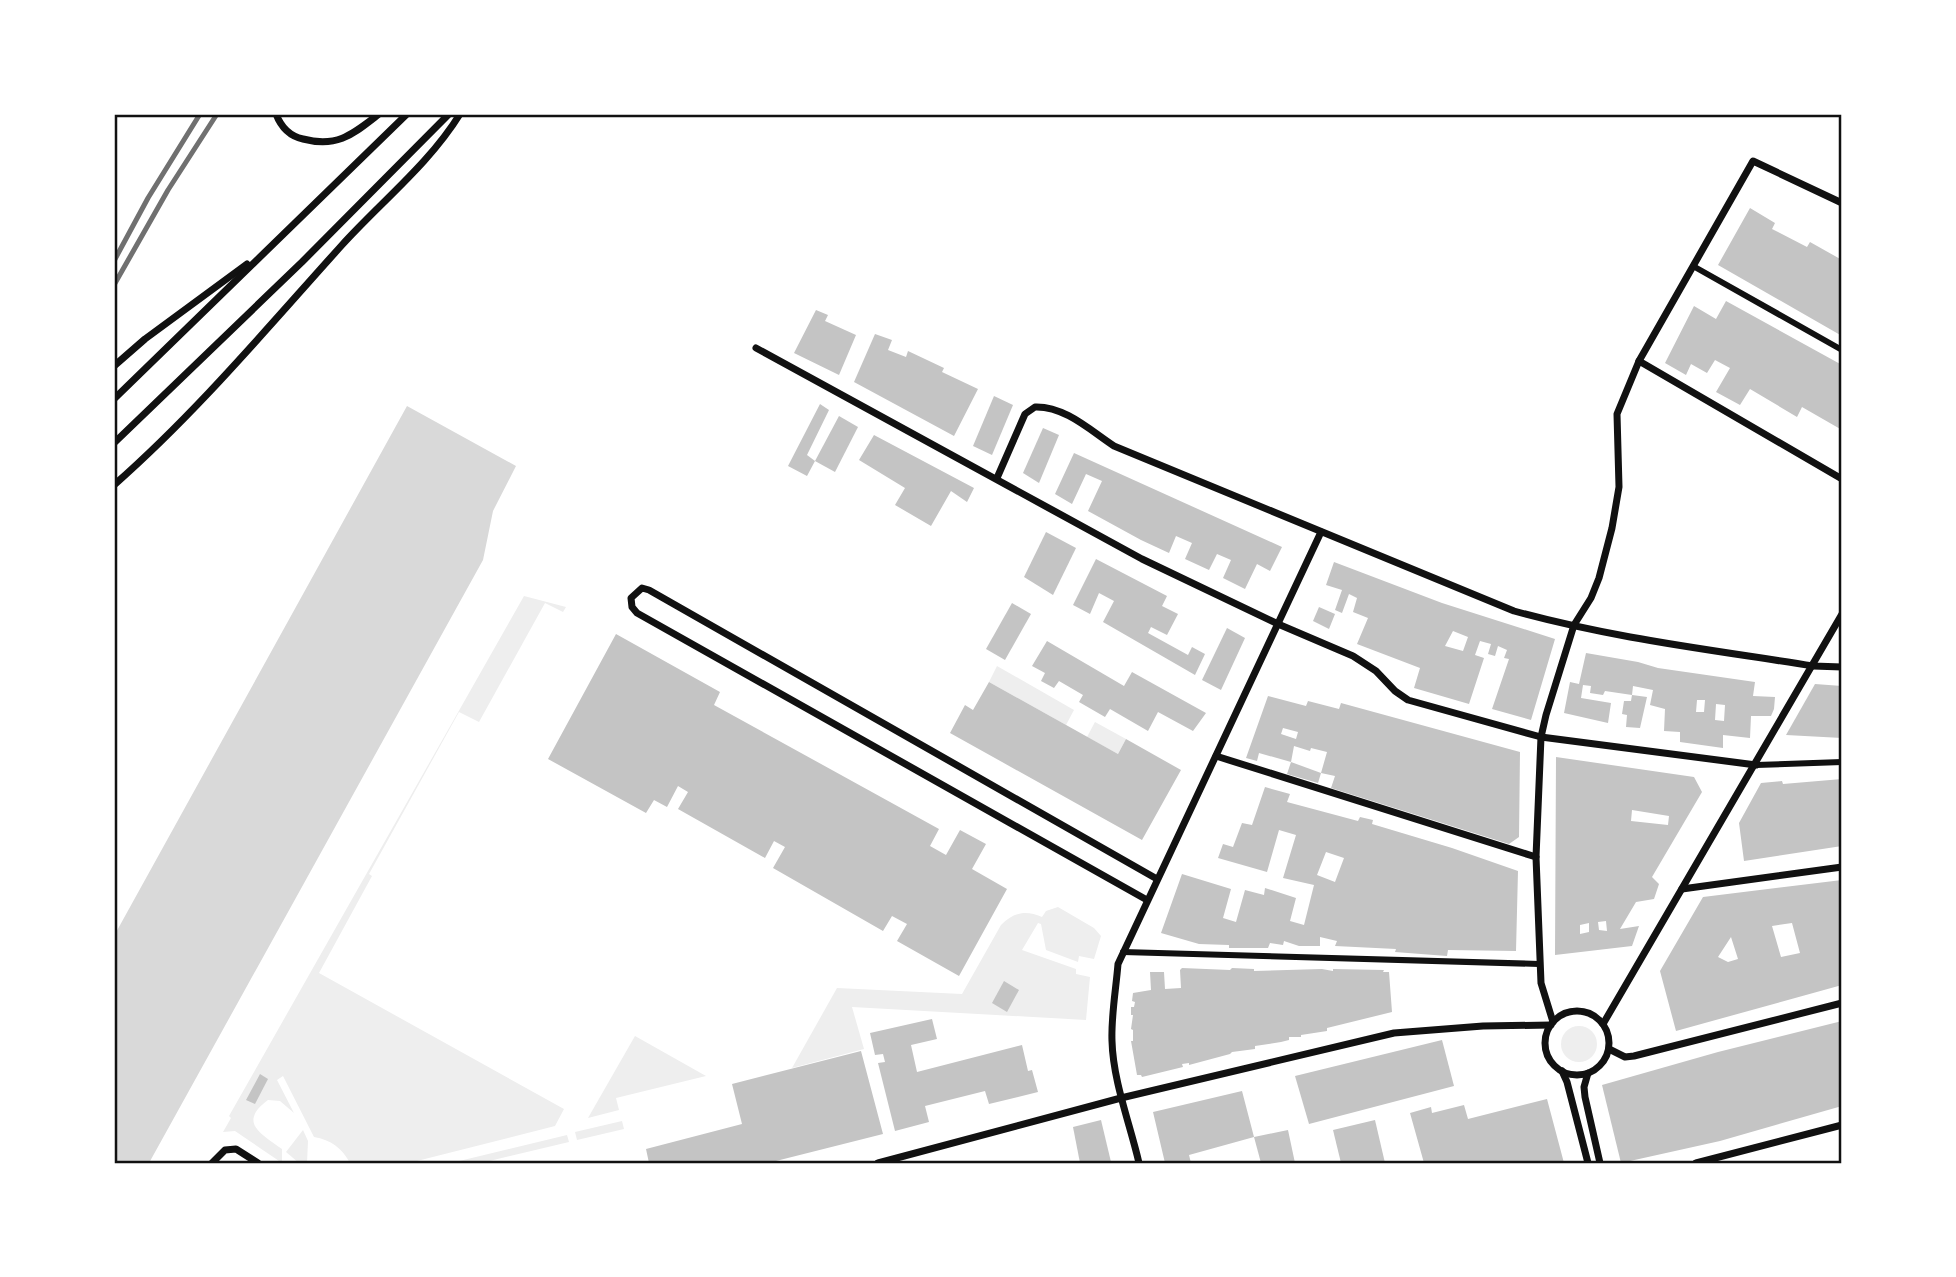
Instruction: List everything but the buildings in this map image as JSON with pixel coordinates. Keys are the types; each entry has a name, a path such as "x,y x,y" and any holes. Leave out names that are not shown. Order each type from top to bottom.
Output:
{"street":[{"path":"276,114 285,131 298,138 325,144 348,136 379,114"},
{"path":"114,398 407,114"},
{"path":"114,443 302,262 449,114"},
{"path":"114,485 229,372 343,244 435,148 460,114"},
{"path":"1552,1024 1539,964 1536,857 1541,737 1552,692 1574,625 1599,579 1612,528 1619,487 1617,414 1639,361 1753,161 1842,203"},
{"path":"114,366 145,339 267,249"},
{"path":"1693,266 1842,349"},
{"path":"756,348 1142,559 1365,663 1408,700 1541,737 1756,765 1842,762"},
{"path":"1639,361 1842,479"},
{"path":"997,478 1025,414 1029,409 1041,407 1076,419 1114,446 1514,611 1574,625 1813,666 1842,667"},
{"path":"1139,1163 1121,1098 1112,1041 1118,964 1321,532"},
{"path":"1147,900 637,613 632,607 631,598 642,588 649,590 1157,879"},
{"path":"1603,1024 1842,614"},
{"path":"1216,756 1536,857"},
{"path":"1682,889 1842,867"},
{"path":"1123,952 1539,964"},
{"path":"1609,1049 1625,1058 1842,1003"},
{"path":"1575,1011 1594,1016 1603,1024 1609,1040 1609,1049 1598,1068 1588,1073 1570,1074 1555,1066 1547,1052 1546,1042 1552,1024 1559,1017 1575,1011"},
{"path":"878,1163 1121,1098 1394,1033 1552,1024"},
{"path":"1561,1070 1567,1082 1588,1163"},
{"path":"1588,1073 1584,1097 1600,1163"},
{"path":"1696,1163 1842,1125"},
{"path":"213,1162 225,1150 236,1149 258,1163"},
{"path":"912,1154 914,1163"}],"shaded area":[{"path":"407,406 516,466 493,511 483,560 149,1163 114,1163 114,936"},
{"path":"524,596 566,607 563,612 545,603 479,722 459,712 369,874 372,876 319,973 564,1109 555,1126 409,1163 350,1163 335,1146 314,1137 283,1076 277,1080 294,1113 280,1101 268,1100 254,1115 256,1128 282,1149 282,1163 235,1131 223,1132 231,1118 229,1116"},
{"path":"997,666 1074,710 1066,725 989,682"},
{"path":"1095,722 1126,739 1118,754 1087,737"},
{"path":"1058,907 1094,928 1101,936 1094,959 1079,956 1078,962 1046,950 1041,924 1038,923 1022,950 1076,969 1076,974 1090,977 1086,1020 852,1007 864,1049 792,1068 837,988 962,994 1001,925 1015,915 1031,913 1042,917 1046,911"},
{"path":"1579,1026 1592,1031 1597,1044 1592,1057 1579,1062 1566,1057 1561,1044 1566,1031"},
{"path":"635,1036 706,1076 616,1098 619,1110 588,1118"},
{"path":"622,1121 624,1129 577,1140 575,1132"},
{"path":"303,1130 308,1141 307,1163 299,1163 286,1152"},
{"path":"567,1135 569,1142 481,1163 451,1163"}],"railway":[{"path":"114,261 148,198 200,114"},
{"path":"114,285 168,190 217,114"}]}
